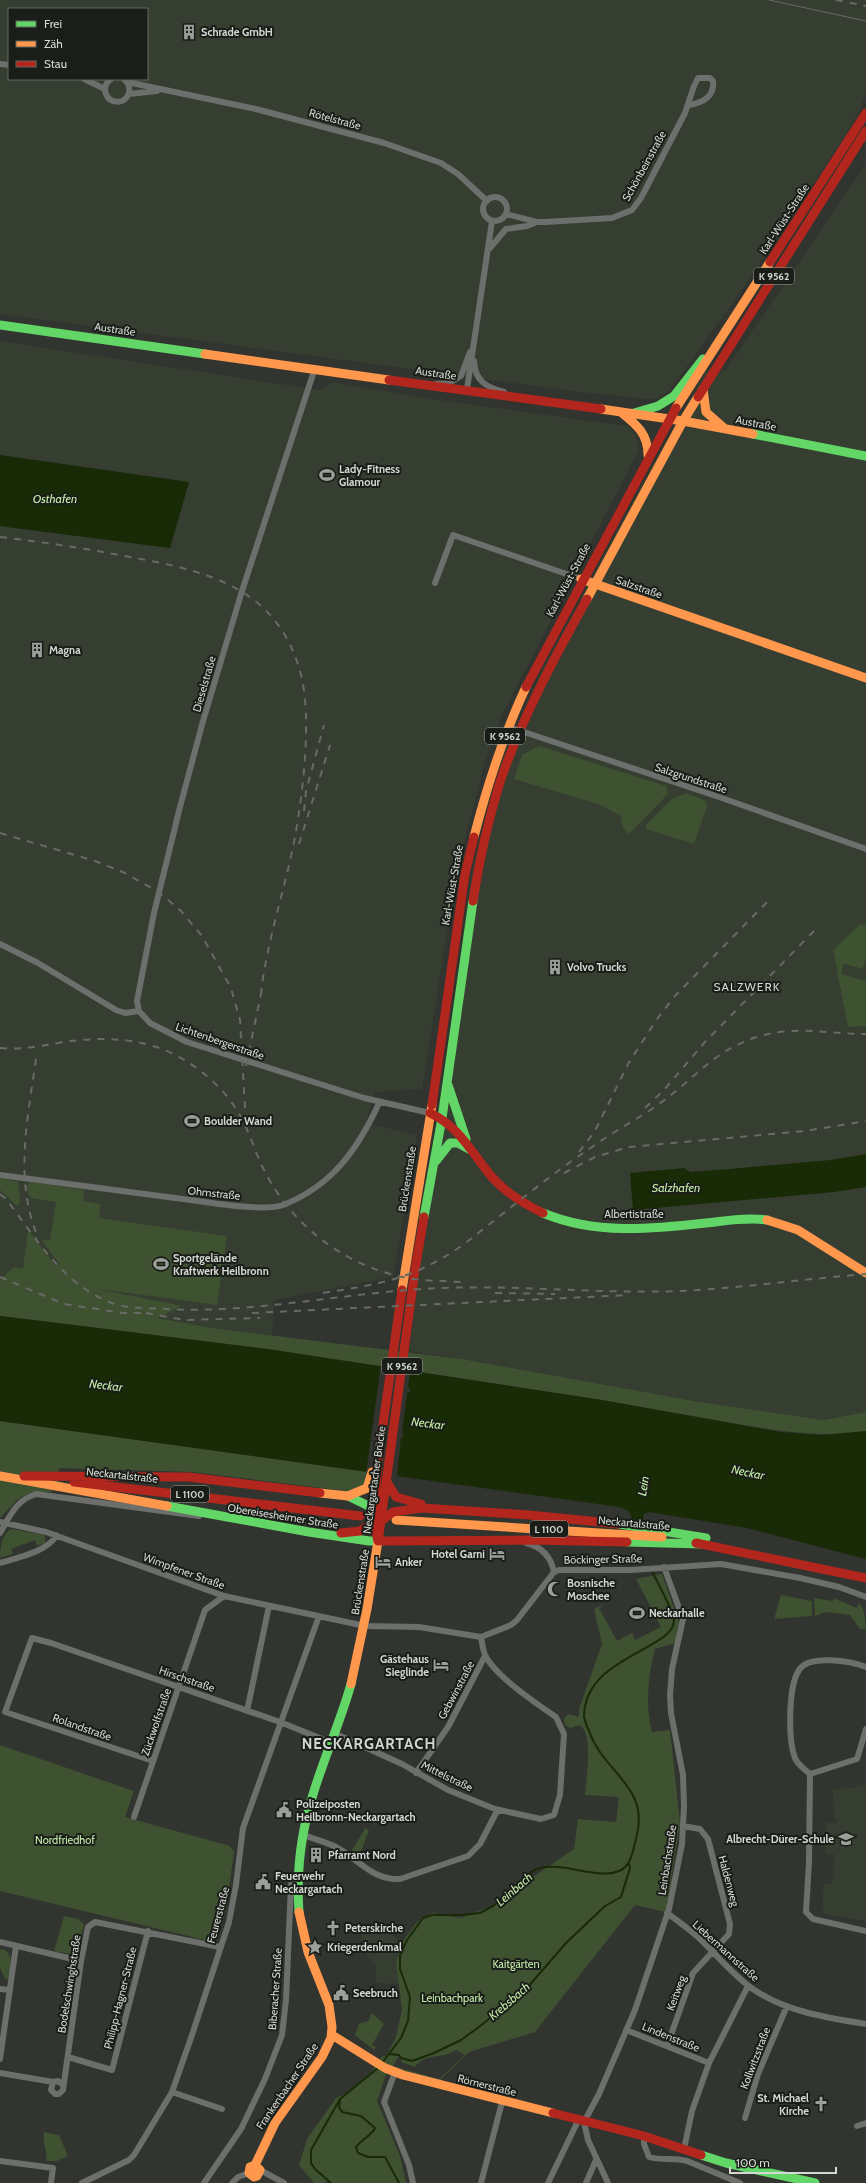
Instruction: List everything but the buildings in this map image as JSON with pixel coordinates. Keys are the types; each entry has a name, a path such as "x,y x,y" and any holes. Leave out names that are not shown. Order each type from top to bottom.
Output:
{"main road":[{"name":"Karl-Wüst-Straße","path":"430,1113 466,867 484,796 509,727 537,664 648,455 719,339 866,113"},
{"name":"Karl-Wüst-Straße","path":"442,1118 479,864 496,796 520,731 550,666 683,421 703,387 866,131"},
{"name":"Austraße","path":"0,325 518,396 683,421 866,456"},
{"path":"632,414 658,406 674,396 719,339"},
{"path":"703,387 702,405 706,415 725,429"},
{"path":"621,412 639,427 646,437 649,442 648,455"},
{"name":"Salzstraße","path":"581,580 866,678"},
{"path":"448,1080 449,1095 463,1126 466,1141"},
{"name":"Albertistraße","path":"430,1113 453,1125 491,1176 506,1190 537,1210 567,1222 609,1228 639,1228 755,1219 774,1221 788,1226 805,1235 866,1273"},
{"name":"Brückenstraße","path":"408,1248 430,1113"},
{"name":"K 9562","path":"434,1166 442,1118"},
{"path":"434,1166 443,1147 450,1143 463,1144 475,1154"},
{"name":"Neckargartacher Brücke","path":"378,1516 387,1482 418,1250 434,1166"},
{"name":"Neckargartacher Brücke","path":"377,1538 378,1516 373,1480 379,1449 408,1248"},
{"path":"0,1475 242,1520"},
{"name":"Neckartalstraße","path":"0,1475 170,1492 360,1516"},
{"path":"18,1476 189,1477 348,1496 378,1516"},
{"path":"348,1496 367,1488 373,1480"},
{"path":"387,1482 396,1497 401,1500 482,1511 629,1524 733,1543 778,1554 796,1562"},
{"path":"278,1525 352,1533 378,1516 403,1509 482,1511"},
{"name":"Obereisesheimer Straße","path":"242,1520 278,1525 340,1538 496,1541"},
{"name":"Neckartalstraße","path":"396,1520 651,1536 796,1562 866,1578"},
{"name":"Brückenstraße","path":"365,1626 377,1538"},
{"path":"496,1541 702,1544"},
{"name":"Frankenbacher Straße","path":"254,2174 268,2136 301,2084 327,2050 332,2035 331,2015 308,1953 303,1932 300,1915 299,1877 304,1835 318,1777 336,1734 365,1626"},
{"name":"Römerstraße","path":"332,2035 377,2063 395,2072 502,2102 644,2136 726,2163 815,2183"}],"street":[{"name":"Schönbeinstraße","path":"506,214 537,222 612,218 632,210 641,198 689,104 698,78 710,78 713,81 714,86 708,97 701,103 689,104"},
{"path":"86,80 105,89 108,80"},
{"path":"125,81 129,94"},
{"name":"Rötelstraße","path":"125,81 163,91 256,109 340,130 414,152 452,169 487,201"},
{"name":"Rötelstraße","path":"105,89 109,99 116,102 122,101 129,94 163,91"},
{"path":"495,197 503,200 507,206 506,214 499,220 492,221 486,217 483,210 487,201 495,197"},
{"path":"467,390 492,221"},
{"path":"489,249 506,229 528,226 537,222"},
{"path":"428,384 449,382 461,376 475,341"},
{"path":"475,341 474,369 481,382 490,388 518,396"},
{"name":"Dieselstraße","path":"139,1011 137,994 144,958 180,807 201,728 242,591 315,368"},
{"name":"Salzstraße","path":"435,583 453,535 581,580"},
{"name":"Salzgrundstraße","path":"509,727 719,797 866,849"},
{"path":"0,944 38,963 116,1010 125,1012 139,1011"},
{"name":"Lichtenbergerstraße","path":"139,1011 150,1023 187,1042 379,1103 430,1113"},
{"name":"Ohmstraße","path":"0,1174 231,1206 281,1205 308,1194 329,1179 351,1154 365,1131 379,1103"},
{"name":"Obereisesheimer Straße","path":"0,1533 3,1522 20,1501 36,1494 187,1515 242,1520"},
{"name":"Wimpfener Straße","path":"3,1522 56,1535 224,1596 365,1626"},
{"path":"0,1563 46,1547 53,1541 56,1535"},
{"name":"Obereisesheimer Straße","path":"496,1541 533,1545 546,1552 550,1558 554,1572"},
{"name":"Böckinger Straße","path":"481,1637 511,1625 517,1620 554,1572 559,1570 643,1569 722,1564 800,1578 839,1587 866,1597"},
{"name":"Leinbachstraße","path":"548,2183 581,2122 599,2094 626,2030 667,1913 682,1844 682,1775 671,1713 670,1695 672,1669 678,1653 683,1619 661,1567"},
{"name":"Zückwolfstraße","path":"134,1817 205,1610 224,1596"},
{"path":"247,1711 269,1606"},
{"name":"Feurerstraße","path":"82,2183 129,2160 134,2155 172,2092 229,1922 236,1885 243,1828 319,1616"},
{"path":"365,1626 419,1627 481,1637 485,1656"},
{"name":"Hirschstraße","path":"35,1638 179,1686 280,1722 332,1743"},
{"name":"Rolandstraße","path":"35,1638 31,1639 3,1713 153,1761"},
{"name":"Mittelstraße","path":"336,1734 448,1790 500,1810 541,1819 554,1816 560,1795 561,1780 564,1734 560,1724 556,1717 516,1689 485,1656"},
{"name":"Gebwinstraße","path":"416,1773 448,1727 485,1656"},
{"path":"866,1666 843,1660 806,1664 799,1670 790,1713 791,1744 795,1759 810,1774 809,1862 806,1912 809,1917 866,1931"},
{"path":"810,1774 857,1759 866,1730"},
{"path":"304,1835 334,1846 371,1872 391,1880 400,1879 468,1856 480,1844 496,1812 500,1810"},
{"name":"Haldenweg","path":"683,1826 700,1829 708,1839 730,1924 728,1934 712,1952"},
{"name":"Biberacher Straße","path":"204,2183 241,2129 265,2079 282,2035 286,2000 291,1885 293,1879 299,1877"},
{"name":"Liebermannstraße","path":"667,1913 698,1937 748,1986 760,1994 787,2006 830,2018 866,2024"},
{"name":"Bodelschwinghstraße","path":"62,2084 68,2058 81,1961 88,1927 95,1922 148,1931 220,1947"},
{"name":"Philipp-Hagner-Straße","path":"68,2058 112,2070 148,1931"},
{"path":"0,1942 81,1961"},
{"path":"0,2059 2,2030 10,1990 16,1946"},
{"name":"Keitweg","path":"667,2046 693,1973 712,1952"},
{"path":"684,2149 692,2110 709,2063 748,1986"},
{"path":"0,1989 10,1990"},
{"name":"Kollwitzstraße","path":"744,2118 758,2074 787,2006"},
{"name":"Lindenstraße","path":"626,2030 709,2063"},
{"path":"395,2072 384,2102 407,2160 413,2183"},
{"path":"0,2073 53,2082 58,2081 62,2084 61,2092 55,2094 51,2088 53,2082"},
{"path":"172,2092 222,2109"},
{"path":"481,2183 502,2102"},
{"path":"581,2122 596,2160 608,2183"},
{"path":"857,2126 866,2123"},
{"path":"644,2136 644,2144 649,2157 659,2161 679,2159 740,2183"},
{"path":"586,2183 596,2160"},
{"path":"0,2161 53,2168 51,2183"},
{"path":"232,2183 238,2177 254,2174 284,2183"}],"shaded area":[{"path":"0,0 866,0 866,93 860,110 842,141 732,304 669,391 657,398 646,399 589,393 0,314"},
{"path":"866,164 866,925 859,925 833,950 848,1027 866,1026 866,1412 823,1420 700,1402 462,1359 409,1351 470,881 488,805 507,746 542,670 654,462 707,369 725,371"},
{"path":"0,341 320,390 332,382 446,401 627,426 636,435 639,450 501,717 485,762 457,871 422,1089 375,1092 366,1123 417,1135 393,1277 275,1300 272,1335 126,1322 0,1316 0,526 170,548 189,482 0,455"},
{"path":"866,957 866,981 841,975 844,964 863,969"},
{"name":"Albrecht-Dürer-Schule","path":"866,1784 866,1921 824,1914 824,1910 822,1909 824,1883 832,1884 835,1853 833,1855 825,1854 826,1822 837,1825 837,1819 834,1818 833,1789 851,1788"},
{"path":"383,1931 403,1941 396,1962 400,1984 376,1983 376,1967 364,1951 360,1932"}],"green space":[{"path":"539,746 666,786 668,794 629,834 623,829 621,816 598,804 514,779 522,755"},
{"path":"686,793 706,801 707,806 694,844 646,829 646,825 672,799"},
{"path":"859,925 866,925 866,957 863,969 844,964 841,974 866,981 866,1026 848,1027 833,950"},
{"path":"0,1177 18,1182 20,1203 17,1206 0,1190"},
{"path":"30,1182 84,1190 83,1201 100,1204 99,1218 227,1236 217,1305 98,1289 182,1306 157,1318 212,1328 462,1359 700,1402 823,1420 866,1412 866,1431 813,1434 779,1430 601,1400 376,1366 0,1316 0,1279 14,1267 23,1269 28,1230 56,1266 59,1264 42,1240 50,1240 56,1202 31,1198 28,1193 27,1186"},
{"path":"0,1421 381,1473 379,1495 192,1472 59,1468 57,1487 51,1492 31,1492 17,1500 0,1518"},
{"path":"11,1529 45,1535 45,1543 37,1546 35,1540 11,1549 13,1554 0,1558 3,1538"},
{"name":"Leinbachpark","path":"662,1574 679,1622 675,1643 655,1649 648,1690 652,1732 670,1730 680,1823 666,1912 635,1905 535,2032 469,2052 439,2081 389,2066 377,2101 400,2156 406,2183 330,2183 327,2181 324,2183 314,2183 299,2165 307,2139 336,2098 348,2092 371,2072 383,2055 386,2057 396,2037 402,2010 396,1962 403,1941 418,1921 432,1913 461,1918 489,1907 574,1849 578,1819 616,1822 619,1797 585,1795 588,1757 587,1738 580,1725 570,1728 565,1725 564,1719 568,1714 579,1717 579,1709 602,1644 594,1609 606,1603 599,1608 617,1641 632,1633 635,1640 661,1627 636,1579","holes":["456,2050 465,2055 439,2079 393,2066 398,2057 402,2059 401,2062 415,2067 424,2059 445,2055"]},
{"path":"781,1595 812,1601 812,1616 774,1619"},
{"path":"814,1598 833,1601 834,1598 857,1608 859,1603 863,1609 866,1629 860,1629 850,1615 826,1612 815,1616"},
{"name":"Nordfriedhof","path":"0,1745 134,1791 125,1817 230,1846 234,1852 226,1911 217,1938 209,1941 0,1891"},
{"path":"365,1828 369,1830 359,1857 351,1852"},
{"path":"64,1916 78,1919 84,1924 76,1955 54,1951"},
{"path":"3,1949 9,1955 11,1962 8,1979 5,1979 0,1968 0,1950"},
{"path":"372,2013 384,2024 372,2045 376,2047 374,2050 355,2035 359,2024 368,2021"},
{"path":"44,2132 59,2135 68,2156 57,2161 46,2161"}],"water":[{"name":"Osthafen","path":"0,455 189,482 170,548 0,526"},
{"name":"Salzhafen","path":"866,1154 866,1187 834,1192 633,1210 630,1173 684,1168 690,1172 729,1169 831,1160"},
{"path":"0,1316 268,1349 602,1400 781,1432 821,1435 866,1431 866,1559 747,1528 649,1512 644,1514 643,1521 632,1519 630,1512 620,1507 0,1421"}],"pier":[{"path":"381,1365 410,1370 408,1386 411,1391 407,1393 402,1432 404,1436 401,1438 397,1477 366,1473"}],"waterway":[{"name":"Leinbach","path":"382,2063 401,2038 408,2021 410,1997 400,1969 400,1955 407,1940 423,1918 432,1915 462,1915 480,1913 493,1906 507,1894 509,1896 531,1872 540,1868 551,1867 587,1872 610,1873 619,1871 629,1862 634,1849 639,1821 637,1806 632,1793 624,1781 596,1746 584,1717 588,1697 598,1680 613,1667 660,1639 670,1630 674,1620 673,1615 652,1571"},
{"name":"Krebsbach","path":"389,2054 399,2055 401,2058 412,2061 434,2053 461,2040 479,2027 527,1988 566,1943 605,1906 621,1897 630,1868 629,1864"},
{"name":"Leinbach","path":"331,2183 315,2169 311,2163 311,2150 340,2099 378,2068"},
{"name":"Leinbach","path":"340,2100 339,2107 342,2112 361,2116 375,2128 356,2147 358,2153 368,2157 385,2157 399,2183"}],"tram line":[{"path":"769,0 866,21"}],"railway":[{"path":"836,0 866,6"},
{"path":"0,537 47,543 153,561 209,576 234,587 256,601 275,620 290,645 301,675 304,692 306,712 305,755 301,799 295,837 267,954 261,993"},
{"path":"304,811 306,791 324,725"},
{"path":"299,844 330,745"},
{"path":"0,833 95,861 125,873 160,893 181,911 202,936 231,988 240,1020 245,1108 248,1124"},
{"path":"579,1152 595,1131 628,1064 657,1019 675,996 771,898"},
{"path":"645,1108 663,1091 705,1042 815,930"},
{"path":"246,1066 262,989"},
{"path":"323,1293 361,1287 394,1279 410,1274 442,1258 460,1247 543,1182 578,1157 659,1104 707,1064 732,1047 764,1035 777,1032 815,1031 866,1034"},
{"path":"0,1048 24,1048 63,1042 108,1039 142,1043 179,1057 204,1074 226,1095 242,1119 262,1166 277,1191 305,1226 322,1240 360,1263 380,1271 402,1277 432,1281 462,1282"},
{"path":"36,1059 27,1125 24,1170 30,1213 37,1235"},
{"path":"564,1173 595,1157 629,1147 805,1131 866,1121"},
{"path":"0,1194 6,1199 52,1259 79,1285 112,1303 131,1307 201,1310 270,1305 408,1290 473,1287 650,1292 680,1291 866,1274"},
{"path":"0,1277 64,1304 123,1313 144,1313"},
{"path":"495,1293 555,1294"},
{"path":"252,1313 629,1295"},
{"path":"146,1313 184,1320 260,1318"}],"traffic: fast":[{"path":"0,325 205,354"},
{"path":"634,413 658,406 674,396 703,359"},
{"path":"753,434 866,456"},
{"path":"424,1217 442,1118 473,901"},
{"path":"448,1085 466,1139"},
{"path":"436,1161 450,1143 458,1143 469,1149"},
{"path":"543,1213 583,1225 624,1228 665,1227 744,1219 767,1220"},
{"path":"348,1496 379,1511"},
{"path":"167,1506 309,1532 369,1541 382,1541"},
{"path":"619,1524 706,1538"},
{"path":"627,1542 702,1544"},
{"path":"299,1912 299,1865 303,1834 310,1803 343,1711 351,1684"},
{"path":"701,2155 726,2163 815,2183"}],"traffic: slow":[{"path":"676,408 770,262"},
{"path":"205,354 389,380"},
{"path":"703,389 706,412 723,427"},
{"path":"587,599 683,421 698,397"},
{"path":"601,409 683,421 753,434"},
{"path":"622,413 641,431 646,441 648,455"},
{"path":"581,579 866,678"},
{"path":"474,837 496,761 526,687"},
{"path":"402,1290 432,1105"},
{"path":"767,1220 798,1230 866,1273"},
{"path":"320,1493 348,1496 367,1488 372,1472"},
{"path":"0,1476 167,1506"},
{"path":"396,1520 662,1537"},
{"path":"351,1684 367,1609 378,1541"},
{"path":"255,2165 260,2170 257,2176 254,2177 249,2173 250,2167 255,2165 275,2123 322,2057 331,2038 332,2027 329,2005 308,1952 299,1912"},
{"path":"332,2035 385,2068 403,2075 553,2113"}],"traffic: jam":[{"path":"770,262 866,113"},
{"path":"698,397 866,131"},
{"path":"389,380 601,409"},
{"path":"526,687 676,408"},
{"path":"473,901 488,826 500,782 509,758 539,689 587,599"},
{"path":"432,1105 465,874 474,837"},
{"path":"430,1113 449,1125 457,1133 491,1176 502,1187 522,1202 543,1213"},
{"path":"379,1535 415,1270 424,1217"},
{"path":"378,1541 374,1523 378,1460 402,1290"},
{"path":"24,1476 189,1477 320,1493"},
{"path":"74,1482 360,1516"},
{"path":"387,1482 396,1497 421,1504"},
{"path":"380,1522 393,1512 422,1508 529,1515 619,1524"},
{"path":"341,1533 360,1531 377,1519"},
{"path":"382,1541 533,1540 627,1542"},
{"path":"696,1543 866,1578"},
{"path":"553,2113 644,2136 701,2155"}],"place":[{"name":"Schrade GmbH","path":"189,32"},
{"name":"Lady-Fitness Glamour","path":"327,475"},
{"name":"Magna","path":"37,650"},
{"name":"Volvo Trucks","path":"555,967"},
{"name":"Boulder Wand","path":"192,1121"},
{"name":"Sportgelände Kraftwerk Heilbronn","path":"161,1264"},
{"name":"Hotel Garni","path":"497,1554"},
{"name":"Anker","path":"383,1562"},
{"name":"Bosnische Moschee","path":"555,1589"},
{"name":"Neckarhalle","path":"637,1613"},
{"name":"Gästehaus Sieglinde","path":"441,1665"},
{"name":"Polizeiposten Heilbronn-Neckargartach","path":"284,1810"},
{"name":"Albrecht-Dürer-Schule","path":"846,1839"},
{"name":"Pfarramt Nord","path":"316,1855"},
{"name":"Feuerwehr Neckargartach","path":"263,1882"},
{"name":"Peterskirche","path":"333,1928"},
{"name":"Kriegerdenkmal","path":"315,1947"},
{"name":"Seebruch","path":"341,1993"},
{"name":"St. Michael Kirche","path":"821,2104"}],"district":[{"name":"SALZWERK","path":"747,986"},
{"name":"NECKARGARTACH","path":"369,1744"}],"water label":[{"name":"Neckar","path":"106,1385"},
{"name":"Neckar","path":"428,1423"},
{"name":"Neckar","path":"748,1472"},
{"name":"Lein","path":"643,1486"}],"park label":[{"name":"Kaitgärten","path":"516,1964"}]}
